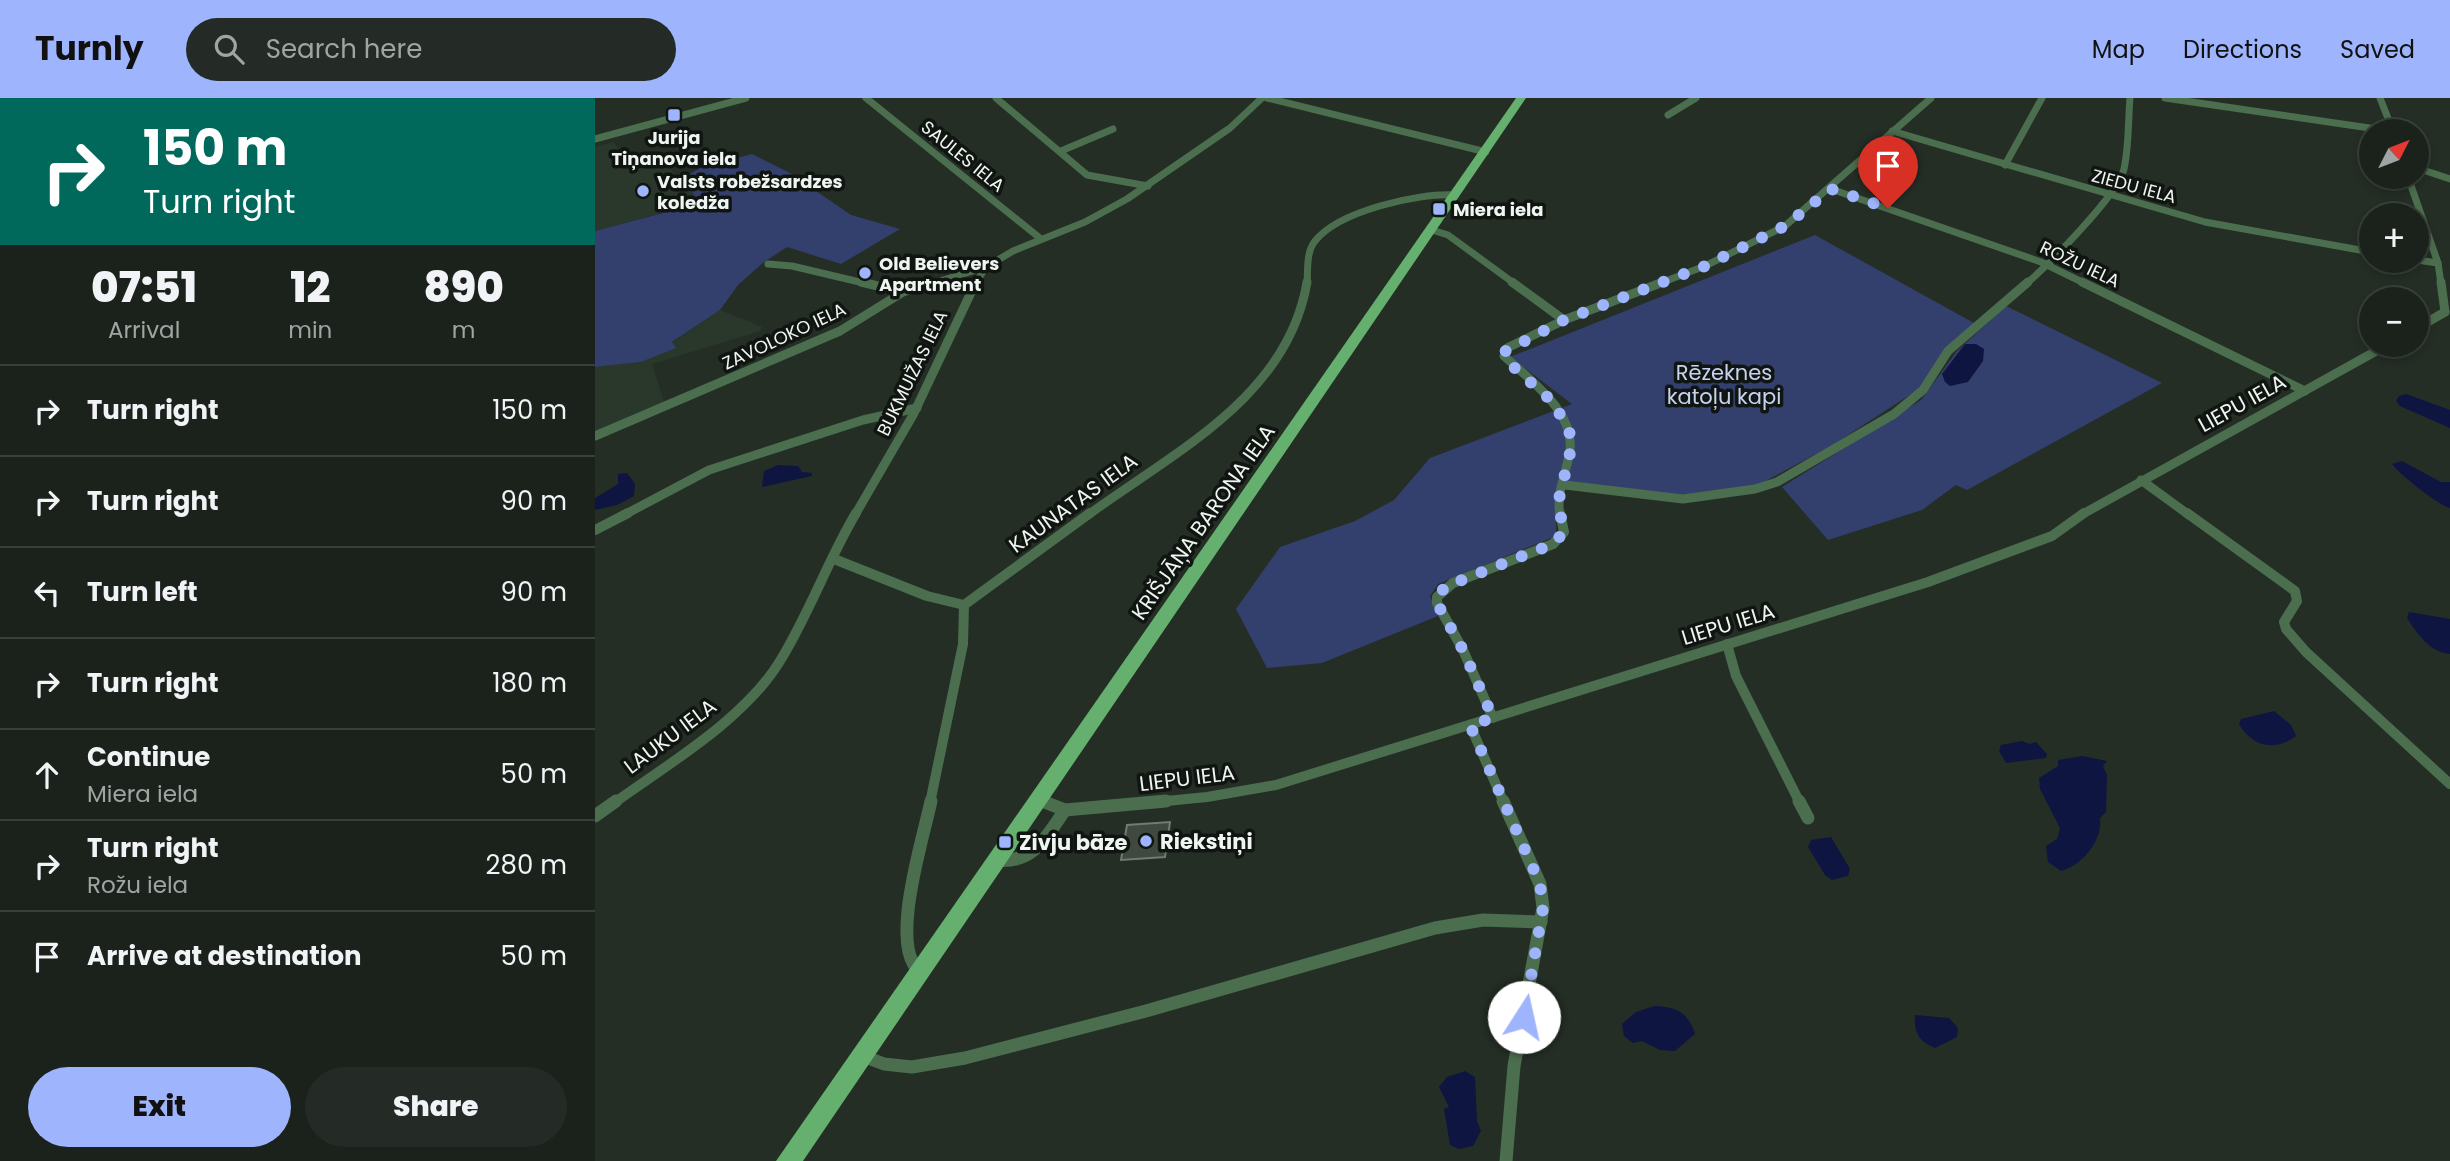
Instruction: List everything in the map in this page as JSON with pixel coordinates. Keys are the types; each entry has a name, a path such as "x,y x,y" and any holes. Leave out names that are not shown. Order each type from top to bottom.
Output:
{"main road":[{"name":"KRIŠJĀŅA BARONA IELA","path":"788,1161 921,972 1037,799 1521,98"}],"street":[{"path":"595,139 746,98"},
{"name":"SAULES IELA","path":"866,98 1041,239"},
{"path":"996,98 1087,175 1148,186"},
{"path":"986,267 1041,239 1085,222 1148,186 1230,128 1264,98 1486,152"},
{"path":"1668,115 1696,98"},
{"path":"1493,718 1463,650 1437,603 1437,597 1453,583 1558,541 1564,532 1558,503 1565,485 1571,449 1564,417 1554,403 1504,356 1507,348 1564,320 1705,266 1785,226 1831,189 1931,98"},
{"path":"2005,165 2042,98"},
{"path":"1565,485 1695,498 1755,489 1777,482 1915,400 1948,351 2048,265 2125,172 2130,98"},
{"path":"2165,98 2359,126"},
{"path":"2380,98 2387,119"},
{"path":"1061,151 1113,129"},
{"name":"ZIEDU IELA","path":"1892,131 2107,196 2205,222 2359,251"},
{"path":"2429,172 2450,179"},
{"name":"ROŽU IELA","path":"1831,189 2048,265 2305,391"},
{"path":"2412,189 2438,263 2447,315 2429,323"},
{"name":"KAUNATAS IELA","path":"964,605 1152,468 1175,456 1264,380 1293,335 1306,289 1310,252 1319,235 1342,221 1384,207 1439,193 1454,195"},
{"path":"1432,230 1448,235 1564,320"},
{"path":"2429,262 2438,263"},
{"path":"768,264 792,266 902,292"},
{"name":"ZAVOLOKO IELA","path":"595,436 840,331 902,292 986,267"},
{"name":"BUKMUIŽAS IELA","path":"765,683 780,662 852,519 917,408 943,357 970,292 986,267"},
{"name":"LIEPU IELA","path":"1037,799 1065,810 1207,797 1276,785 1928,582 2052,536 2081,514 2365,357"},
{"path":"595,530 709,470 863,420 917,408"},
{"path":"2141,481 2295,591 2297,601 2284,622 2285,629 2306,652 2450,784"},
{"path":"834,559 927,596 964,605 964,644 906,922 909,958 912,966 921,972"},
{"path":"1727,644 1736,676 1808,818"},
{"name":"LAUKU IELA","path":"595,816 742,706 765,683"},
{"path":"1470,725 1540,884 1543,908 1505,1130 1506,1161"},
{"path":"997,860 1016,864 1029,859 1065,810"},
{"path":"863,1056 891,1066 939,1063 1121,1018 1435,928 1483,920 1541,922"}],"shaded area":[{"name":"Valsts robežsardzes koledža","path":"613,142 634,167 665,163 701,202 595,231 595,147"},
{"path":"720,310 762,327 760,331 652,364 664,402 595,431 595,367 641,362 676,347 672,343"},
{"path":"1965,344 1976,344 1984,349 1983,361 1968,382 1950,386 1942,374"},
{"path":"2406,394 2450,410 2450,428 2400,406 2396,401 2399,396"},
{"path":"2402,461 2441,482 2450,482 2450,508 2419,489 2392,464"},
{"path":"778,465 798,466 802,472 812,473 812,476 762,487 764,471"},
{"path":"627,473 635,484 634,496 617,505 595,510 595,498 618,484 618,474"},
{"path":"2409,612 2450,619 2450,654 2443,653 2425,642 2407,618"},
{"path":"2274,711 2291,725 2296,736 2280,744 2265,745 2251,738 2239,724 2241,719"},
{"path":"2022,741 2030,744 2036,742 2047,754 2046,758 2006,763 1999,751 2001,745"},
{"path":"2082,756 2107,761 2103,766 2107,775 2106,812 2100,818 2098,835 2089,851 2076,864 2061,871 2048,862 2046,846 2057,839 2060,828 2040,789 2039,778 2058,766 2058,760"},
{"path":"1831,837 1850,869 1848,876 1832,880 1825,875 1808,847 1811,840"},
{"path":"1654,1006 1675,1009 1689,1020 1695,1034 1675,1051 1660,1050 1642,1041 1633,1043 1624,1036 1622,1024 1636,1012"},
{"path":"1915,1015 1949,1018 1958,1028 1957,1037 1935,1048 1929,1045 1918,1035"},
{"path":"1465,1071 1475,1077 1477,1121 1481,1131 1473,1146 1459,1149 1450,1145 1444,1109 1449,1107 1439,1087 1447,1077"}],"green space":[{"path":"752,154 790,173 851,215 900,229 841,264 787,247 764,262 738,285 720,310 672,342 676,348 641,362 595,367 595,231 701,203 681,179 700,168"},
{"name":"Rēzeknes katoļu kapi","path":"1815,235 1974,323 1922,387 1831,446 1760,484 1676,497 1585,486 1556,490 1556,536 1438,584 1430,596 1438,616 1322,663 1267,668 1236,609 1280,547 1355,521 1394,500 1430,458 1572,404 1510,357"},
{"path":"2006,306 2162,383 1967,490 1956,485 1922,510 1828,540 1782,487 1921,400 1957,351"}],"building":[{"name":"Riekstiņi","path":"1170,822 1165,857 1121,860 1127,825"}],"place":[{"name":"Jurija Tiņanova iela","path":"674,115"},
{"name":"Valsts robežsardzes koledža","path":"643,191"},
{"name":"Miera iela","path":"1439,209"},
{"name":"Old Believers Apartment","path":"865,273"},
{"name":"Riekstiņi","path":"1146,841"},
{"name":"Zivju bāze","path":"1005,842"}],"route":[{"path":"1524,1017 1543,908 1540,884 1470,725 1493,718 1463,650 1437,603 1437,597 1444,587 1553,544 1564,532 1558,503 1565,485 1571,449 1570,434 1564,417 1554,403 1509,363 1504,352 1507,348 1564,320 1605,307 1705,266 1785,226 1831,189 1888,208"}]}
